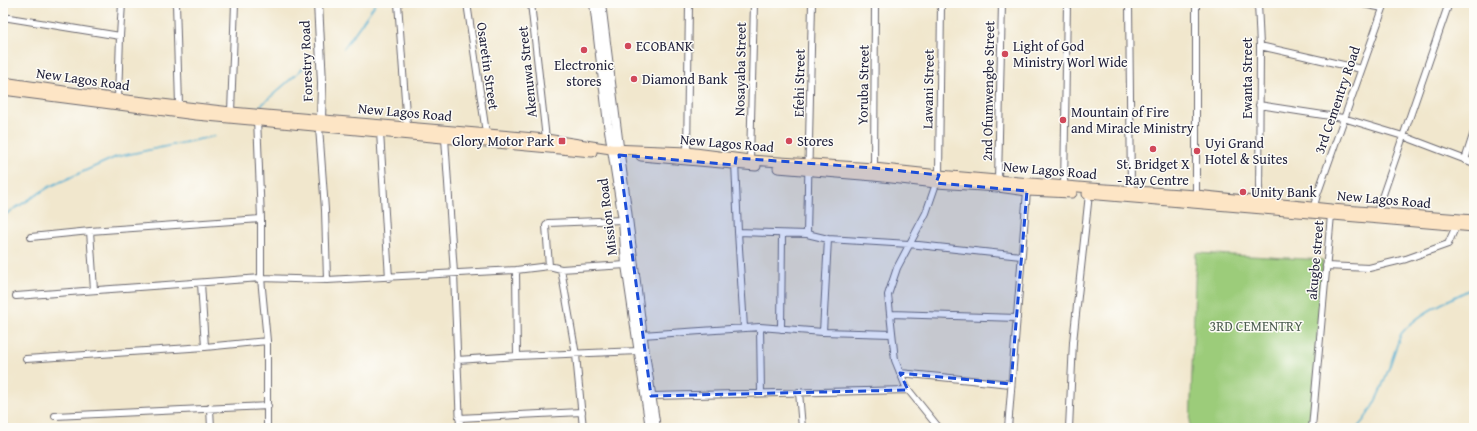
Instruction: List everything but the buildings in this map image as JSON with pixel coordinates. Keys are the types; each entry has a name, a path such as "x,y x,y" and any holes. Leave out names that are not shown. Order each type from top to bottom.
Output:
{"main road":[{"name":"New Lagos Road","path":"3,82 231,112 257,117"},
{"name":"New Lagos Road","path":"3,90 196,115 257,117 320,123 407,127 546,139 615,152"},
{"name":"New Lagos Road","path":"320,123 380,132 615,152 688,156 810,167 874,168 938,179 1027,191 1089,194 1474,227"},
{"name":"New Lagos Road","path":"735,161 750,160 874,176 998,180 1196,195 1474,220"}],"street":[{"path":"118,98 122,3"},
{"path":"176,3 179,105"},
{"path":"231,112 235,3"},
{"name":"Forestry Road","path":"318,3 322,83 320,123"},
{"path":"398,3 407,127"},
{"name":"Osaretin Street","path":"467,3 486,133"},
{"name":"Akenuwa Street","path":"531,3 546,139"},
{"name":"Mission Road","path":"594,3 656,428"},
{"name":"Mission Road","path":"601,3 623,220 626,265 650,428"},
{"path":"688,156 689,3"},
{"name":"Nosayaba Street","path":"750,160 754,3"},
{"name":"Efehi Street","path":"807,234 810,167 812,3"},
{"name":"Yoruba Street","path":"874,168 875,3"},
{"name":"Lawani Street","path":"939,428 908,390 895,360 888,295 897,268 926,214 938,179 941,3"},
{"name":"2nd Ofumwengbe Street","path":"998,180 1002,3"},
{"path":"1064,186 1067,3"},
{"path":"1129,3 1131,190"},
{"path":"1196,3 1196,195"},
{"name":"Ewanta Street","path":"1258,3 1260,46 1259,201"},
{"path":"1358,3 1384,6"},
{"path":"1377,212 1449,3"},
{"name":"3rd Cementry Road","path":"1314,206 1343,118 1384,6"},
{"path":"3,17 120,36"},
{"path":"1260,46 1361,69"},
{"path":"1259,105 1343,118 1403,136 1474,163"},
{"path":"257,117 261,219 261,278 267,341 267,428"},
{"path":"320,123 327,280"},
{"path":"380,132 389,278"},
{"path":"1465,160 1474,132"},
{"path":"445,138 454,273 460,428"},
{"path":"735,161 744,328"},
{"path":"1008,428 1027,191"},
{"path":"1069,428 1073,342 1089,194"},
{"name":"akugbe street","path":"1312,428 1331,215"},
{"path":"31,237 90,231 261,219"},
{"path":"550,266 546,226 548,223 623,220"},
{"path":"1326,266 1369,268 1406,260 1448,244 1456,226"},
{"path":"90,231 94,290"},
{"path":"738,232 807,234 828,239 909,244 1021,256"},
{"path":"781,329 782,234"},
{"path":"823,332 828,239"},
{"path":"16,296 261,278 327,280 389,278 516,270 550,266 561,269 626,265"},
{"path":"561,269 576,355 583,428"},
{"path":"516,270 517,356"},
{"path":"201,283 205,348"},
{"path":"891,314 1017,318"},
{"path":"642,335 760,327 823,332 892,334"},
{"path":"760,327 761,393"},
{"path":"26,359 205,348 267,341"},
{"path":"457,360 639,351"},
{"path":"900,373 1011,384"},
{"path":"652,396 908,390"},
{"path":"799,392 802,428"},
{"path":"55,416 268,406"},
{"path":"210,408 211,428"},
{"path":"459,418 582,412"}],"highlighted area":[{"path":"619,155 735,165 736,158 874,168 939,175 936,183 1027,191 1011,384 900,373 908,390 651,396"}],"green space":[{"name":"3RD CEMENTRY","path":"1196,253 1323,260 1313,396 1309,428 1190,428"}],"waterway":[{"path":"344,48 376,3"},
{"path":"258,108 310,62"},
{"path":"3,216 49,187 116,157 215,136"},
{"path":"1357,428 1372,408 1378,396 1401,334 1417,319 1435,307 1474,287"},
{"path":"3,417 8,428"}],"place":[{"name":"ECOBANK","path":"628,46"},
{"name":"Electronic stores","path":"584,50"},
{"name":"Light of God Ministry Worl Wide","path":"1005,54"},
{"name":"Diamond Bank","path":"634,79"},
{"name":"Mountain of Fire and Miracle Ministry","path":"1063,120"},
{"name":"Glory Motor Park","path":"562,141"},
{"name":"Stores","path":"789,141"},
{"name":"St. Bridget X - Ray Centre","path":"1153,149"},
{"name":"Uyi Grand Hotel & Suites","path":"1197,151"},
{"name":"Unity Bank","path":"1243,192"}]}
